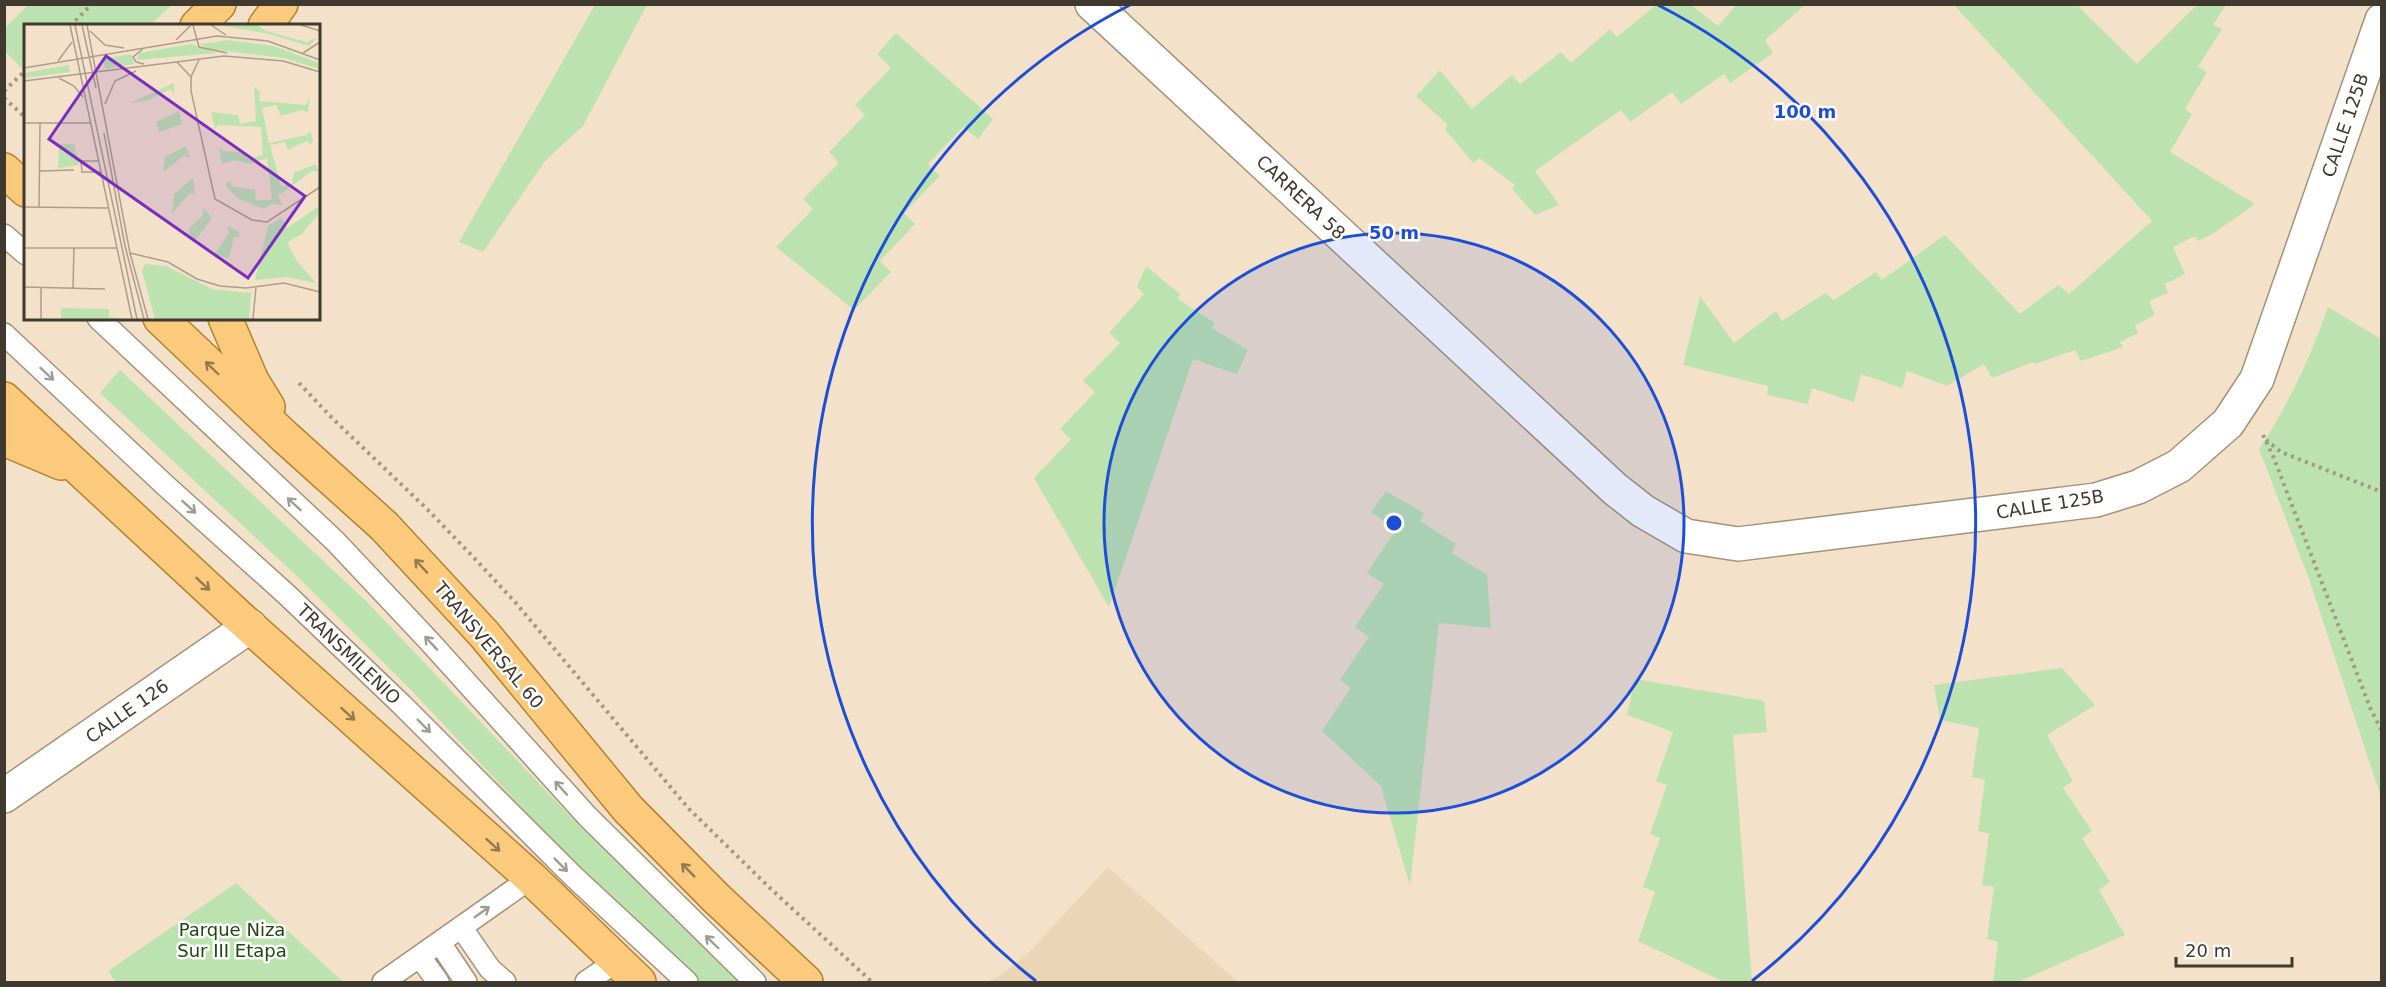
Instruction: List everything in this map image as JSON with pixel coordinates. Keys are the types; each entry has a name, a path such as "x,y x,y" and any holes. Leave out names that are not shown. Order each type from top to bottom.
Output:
{"main road":[{"path":"199,24 219,4"},
{"path":"266,24 280,4"},
{"name":"TRANSVERSAL 60","path":"162,320 285,437 384,526 484,634 628,809 716,898 806,982"},
{"path":"226,320 252,381 285,437"},
{"path":"4,399 250,627 531,878 628,972"},
{"path":"4,439 83,473"}],"street":[{"name":"CARRERA 58","path":"1092,4 1615,489"},
{"name":"CALLE 125B","path":"1615,489 1642,511 1686,536 1738,544 2096,500 2138,487 2179,466 2228,423 2256,379 2382,20"},
{"name":"CALLE 126","path":"4,796 250,627"}],"lane":[{"path":"4,235 24,252"},
{"path":"100,320 335,542 430,642 587,816 755,982"},
{"name":"TRANSMILENIO","path":"4,334 166,486 286,594 401,704 573,876 687,982"},
{"path":"397,979 420,957 531,878"},
{"path":"461,927 490,969 505,982"},
{"path":"440,943 466,982"},
{"path":"420,957 438,982"},
{"path":"586,982 628,972"}],"path":[{"path":"72,24 92,4"},
{"path":"4,91 24,72"},
{"path":"4,98 24,116"},
{"path":"295,379 333,419 427,509 515,602 689,809 872,982"},
{"path":"2260,430 2371,710 2382,732"},
{"path":"2265,440 2281,452 2382,492"}],"shaded area":[{"path":"1108,867 1238,982 987,982 1001,975 1030,951"}],"green space":[{"path":"28,4 172,5 151,24 24,24 24,71 5,51 4,29"},
{"path":"595,5 647,5 583,126 545,161 483,252 459,242"},
{"path":"1656,5 1691,5 1718,26 1736,5 1803,5 1765,40 1773,53 1730,83 1724,74 1681,104 1672,92 1630,122 1621,110 1535,171 1559,205 1535,215 1512,189 1515,185 1479,158 1473,163 1445,129 1448,125 1416,96 1440,70 1472,109 1512,75 1520,84 1561,52 1571,63 1610,29 1617,37"},
{"path":"1954,5 2077,5 2137,64 2197,5 2226,5 2213,25 2222,29 2198,67 2207,72 2185,109 2192,114 2170,152 2255,204 2214,233 2198,241 2195,236 2173,247 2185,274 2165,284 2168,293 2149,301 2155,315 2135,325 2138,333 2120,342 2123,347 2081,361 2075,350 2035,364 2033,362 1992,378 1984,364 1947,386 1907,371 1902,388 1861,374 1854,402 1812,388 1808,404 1767,395 1768,386 1683,365 1700,296 1734,343 1776,311 1782,321 1825,293 1834,300 1876,272 1882,280 1945,235 2020,314 2058,285 2069,294 2152,221"},
{"path":"896,33 993,119 978,139 963,127 928,164 940,176 904,213 915,224 880,261 891,272 854,310 776,247 813,209 803,199 839,163 829,152 865,115 855,105 891,68 877,54"},
{"path":"1146,266 1180,294 1178,299 1215,323 1212,328 1248,350 1237,374 1193,359 1109,607 1034,478 1071,439 1060,429 1095,392 1083,381 1120,343 1109,333 1144,294 1137,287"},
{"path":"2328,307 2381,339 2381,797 2309,579 2259,449 2298,380"},
{"path":"120,370 366,601 567,813 740,982 701,982 579,868 412,691 300,579 100,393"},
{"path":"1386,491 1424,513 1420,521 1456,544 1452,553 1487,575 1491,628 1439,623 1410,886 1381,786 1322,731 1351,688 1340,680 1369,637 1355,627 1384,584 1367,573 1396,530 1371,512"},
{"path":"2062,668 2095,705 2047,735 2073,781 2063,788 2092,831 2082,838 2110,882 2099,890 2125,935 2018,982 1993,982 1998,942 1987,939 1994,887 1982,885 1989,834 1978,831 1985,780 1972,777 1979,728 1940,720 1934,685"},
{"path":"1635,679 1764,701 1767,732 1733,735 1752,982 1724,982 1638,941 1655,892 1643,887 1660,838 1650,834 1667,785 1656,781 1673,732 1627,715"},
{"name":"Parque Niza Sur III Etapa","path":"236,883 343,982 116,982 108,971"}]}
